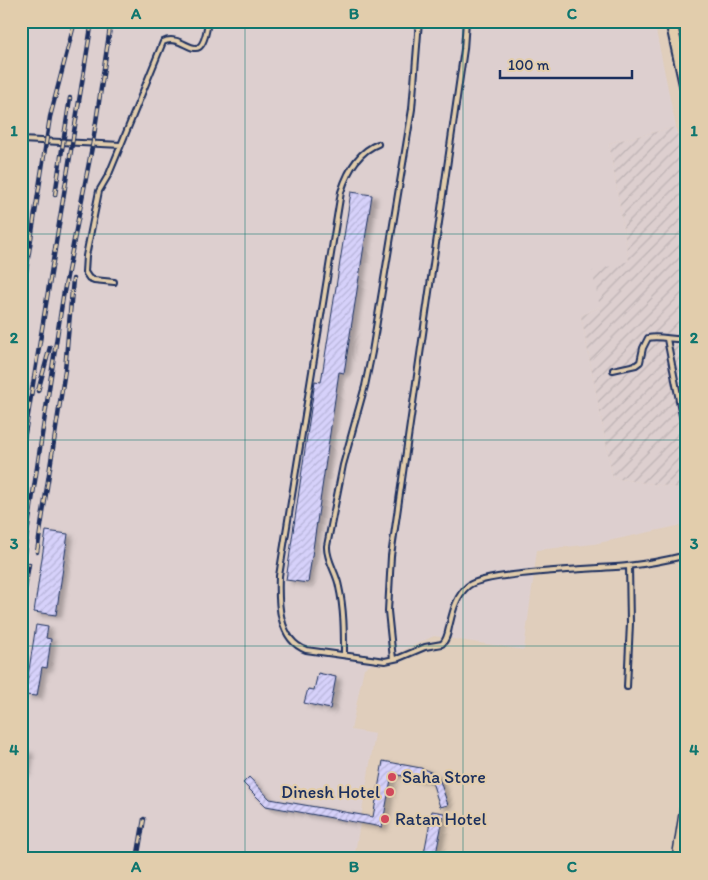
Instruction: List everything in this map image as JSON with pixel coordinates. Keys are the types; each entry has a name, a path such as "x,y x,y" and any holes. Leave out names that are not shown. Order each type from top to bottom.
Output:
{"main road":[{"path":"671,21 687,94"}],"street":[{"path":"676,859 687,795"}],"lane":[{"path":"114,282 94,280 89,278 86,272 99,191 109,174 163,42 171,40 194,48 200,47 204,42 208,21"},
{"path":"344,654 343,610 340,588 327,556 327,546 343,465 363,395 372,352 412,110 419,21"},
{"path":"393,660 388,611 391,556 463,58 466,21"},
{"path":"21,140 121,145"},
{"path":"378,144 366,151 351,168 341,192 278,586 279,609 284,626 296,645 306,650 344,654 362,659 393,660 424,647 438,646 444,642 460,595 479,580 515,575 629,566 687,555"},
{"path":"613,370 636,365 640,362 643,348 648,338 687,339"},
{"path":"667,339 684,426 684,457"},
{"path":"627,686 630,623 629,566"}],"shaded area":[{"path":"21,21 654,21 676,127 609,143 629,261 600,307 581,316 613,478 687,489 687,524 594,544 537,550 524,650 434,636 364,668 351,730 375,734 354,859 21,859"},
{"path":"676,127 687,176 687,489 613,478 581,316 600,307 592,271 629,261 609,143"}],"building":[{"path":"351,192 372,195 344,373 339,372 308,583 286,580 315,381 321,382"},
{"path":"46,531 68,534 56,615 34,612"},
{"path":"36,625 48,627 46,638 51,639 47,668 42,667 37,696 25,695"},
{"path":"318,673 336,677 330,709 304,703 308,689 314,690"},
{"path":"21,750 28,751 25,772 21,771"},
{"path":"383,761 421,768 433,773 440,781 448,805 440,807 433,785 427,780 392,774 382,827 266,806 243,783 249,777 270,799 373,817"},
{"path":"432,811 444,813 435,859 423,859"}],"railway":[{"path":"21,303 50,117 75,21"},
{"path":"21,458 92,21"},
{"path":"21,573 63,297 93,142 111,21"},
{"path":"55,195 70,98"},
{"path":"37,552 65,370 73,279"},
{"path":"38,391 50,347"},
{"path":"21,613 29,564"},
{"path":"137,859 144,819"}],"place":[{"name":"Saha Store","path":"392,777"},
{"name":"Dinesh Hotel","path":"390,792"},
{"name":"Ratan Hotel","path":"385,819"}]}
